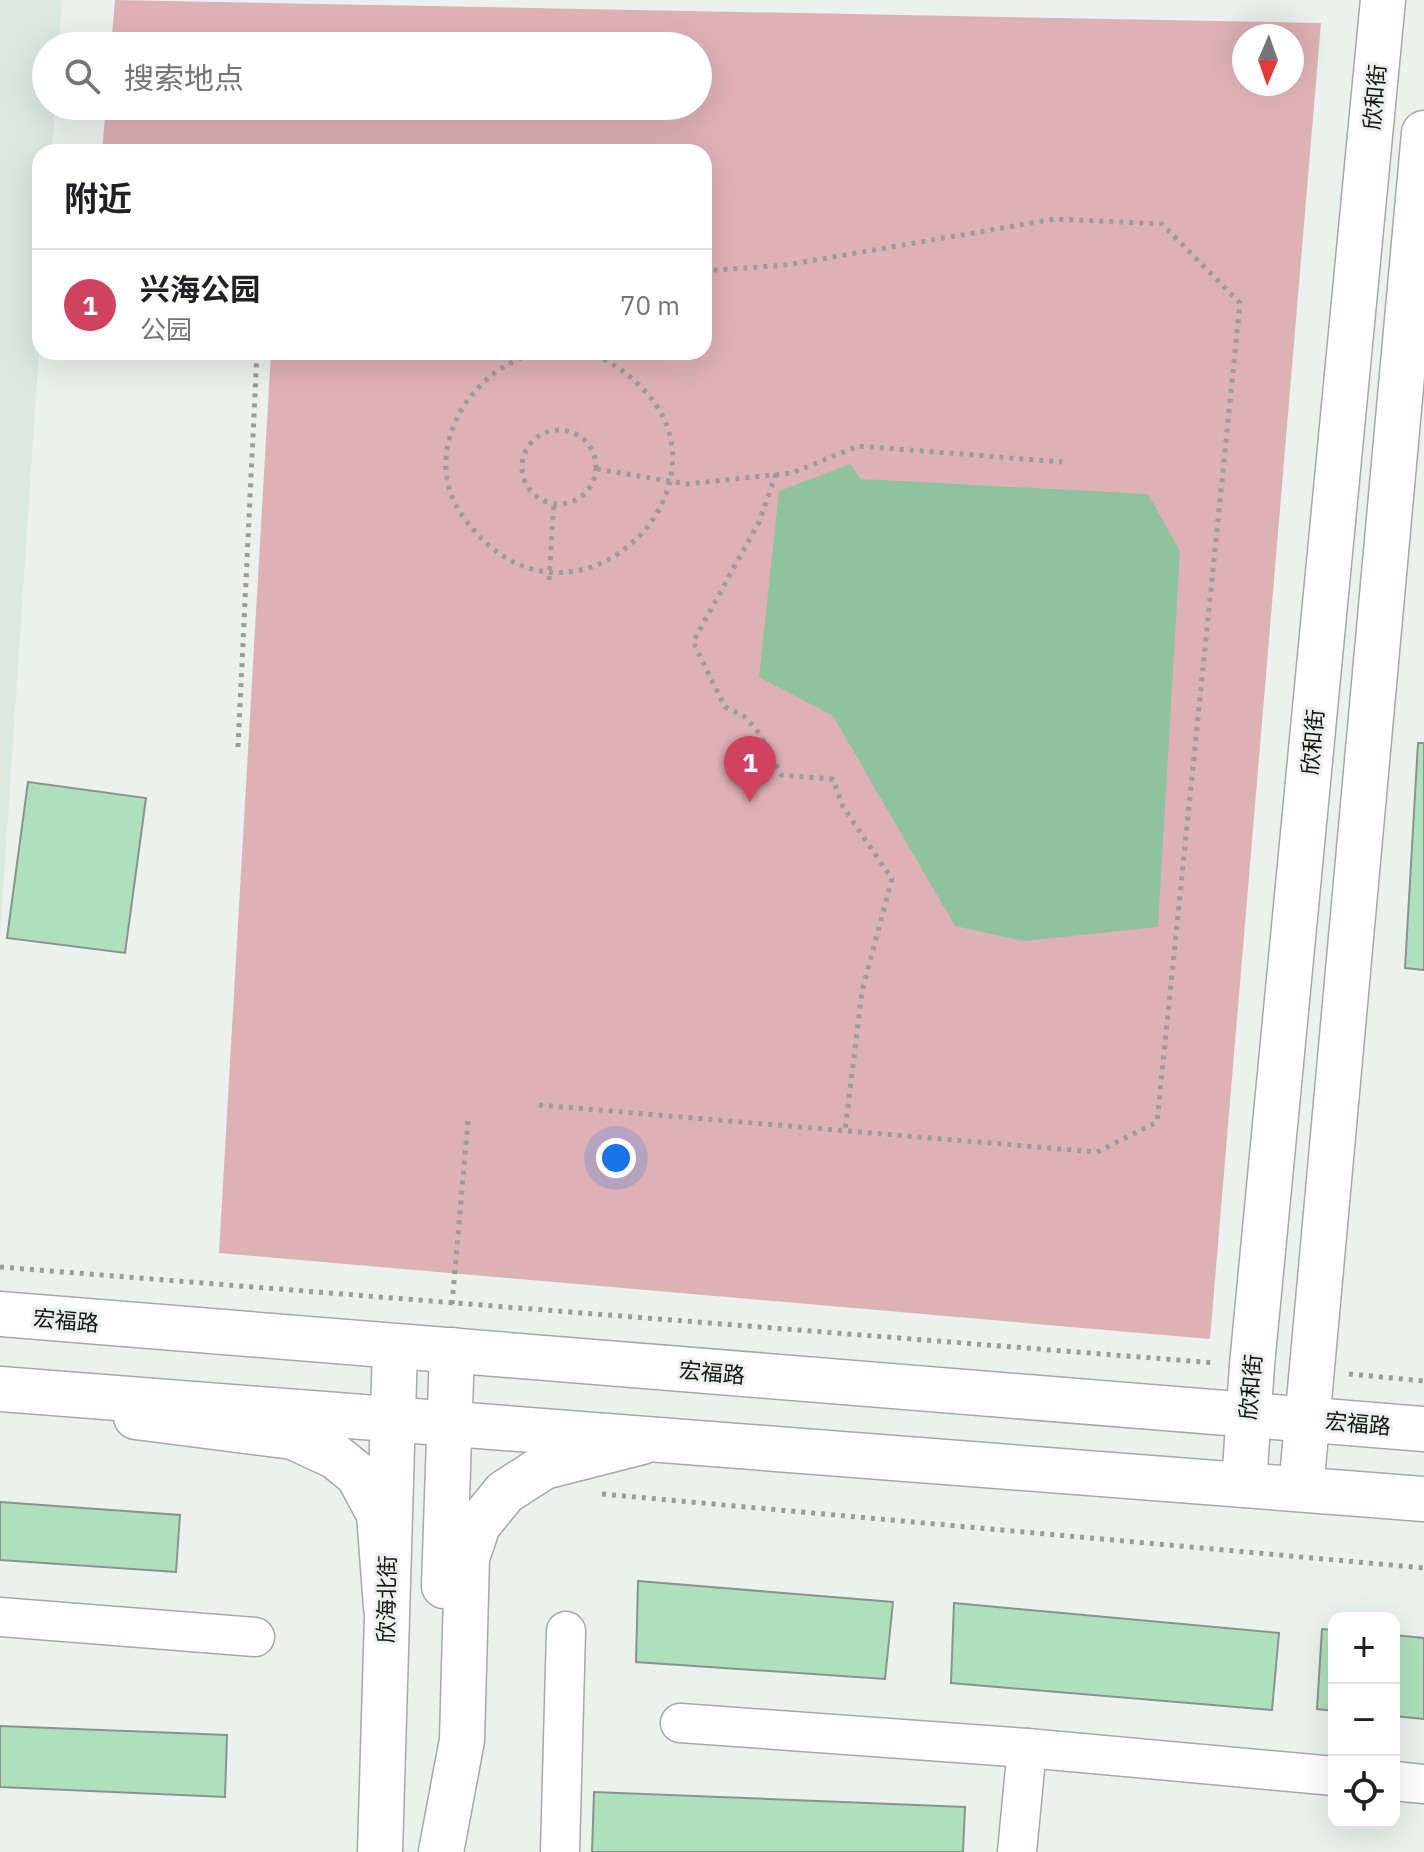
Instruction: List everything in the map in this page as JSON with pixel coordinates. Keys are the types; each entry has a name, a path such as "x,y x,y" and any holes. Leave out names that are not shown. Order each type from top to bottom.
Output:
{"street":[{"name":"欣和街","path":"1244,1485 1247,1414 1383,0"},
{"path":"1301,1489 1424,133"},
{"name":"宏福路","path":"0,1314 1424,1429"},
{"name":"欣海北街","path":"380,1852 395,1347"},
{"path":"440,1852 452,1350"},
{"path":"0,1389 1424,1499"},
{"path":"0,1389 110,1413 293,1437 336,1457 358,1475 379,1514 386,1607"},
{"path":"440,1852 462,1740 467,1558 478,1525 505,1492 544,1467 656,1439"},
{"path":"0,1617 255,1637"},
{"path":"560,1852 566,1631"},
{"path":"680,1723 1027,1748 1328,1775"},
{"path":"1017,1852 1027,1748"},
{"path":"1400,1782 1424,1784"}],"path":[{"path":"539,1105 1097,1152 1157,1122 1240,303 1162,224 1055,219 786,265 712,270"},
{"path":"238,747 257,360"},
{"path":"514,360 489,374 465,400 450,435 448,473 458,509 479,540 510,562 550,572 584,570 619,556 647,530 665,497 671,462 666,427 649,395 624,370 603,360"},
{"path":"559,429 581,437 590,445 597,469 587,491 566,503 554,503 533,492 522,471 523,458 536,438 559,429"},
{"path":"597,469 687,484 792,473 858,446 1062,462"},
{"path":"776,474 759,522 693,642 725,707 744,716 760,734 781,775 833,779 843,807 892,879 862,991 845,1131"},
{"path":"549,580 554,503"},
{"path":"452,1304 468,1121"},
{"path":"0,1267 1252,1365"},
{"path":"1310,1371 1424,1381"},
{"path":"588,1493 1424,1568"}],"shaded area":[{"path":"0,0 62,0 60,32 32,32 32,120 54,120 53,144 32,144 32,360 38,360 0,936"},
{"path":"115,0 1321,23 1210,1339 219,1253 271,360 712,360 712,144 103,144 105,120 712,120 712,32 112,32"},
{"path":"850,464 861,479 1148,494 1180,551 1158,927 1024,941 955,926 833,716 759,677 779,491"}],"building":[{"path":"1418,743 1424,743 1424,970 1405,968"},
{"path":"28,782 146,798 125,953 7,938"},
{"path":"0,1502 180,1515 176,1572 0,1560"},
{"path":"638,1581 893,1602 885,1679 636,1662"},
{"path":"954,1603 1279,1633 1272,1710 951,1683"},
{"path":"1322,1629 1328,1630 1328,1710 1317,1709"},
{"path":"1400,1636 1424,1638 1424,1719 1400,1717"},
{"path":"0,1726 227,1735 225,1797 0,1787"},
{"path":"594,1792 965,1807 963,1852 592,1852"}],"place":[{"name":"兴海公园","path":"750,802"}]}
